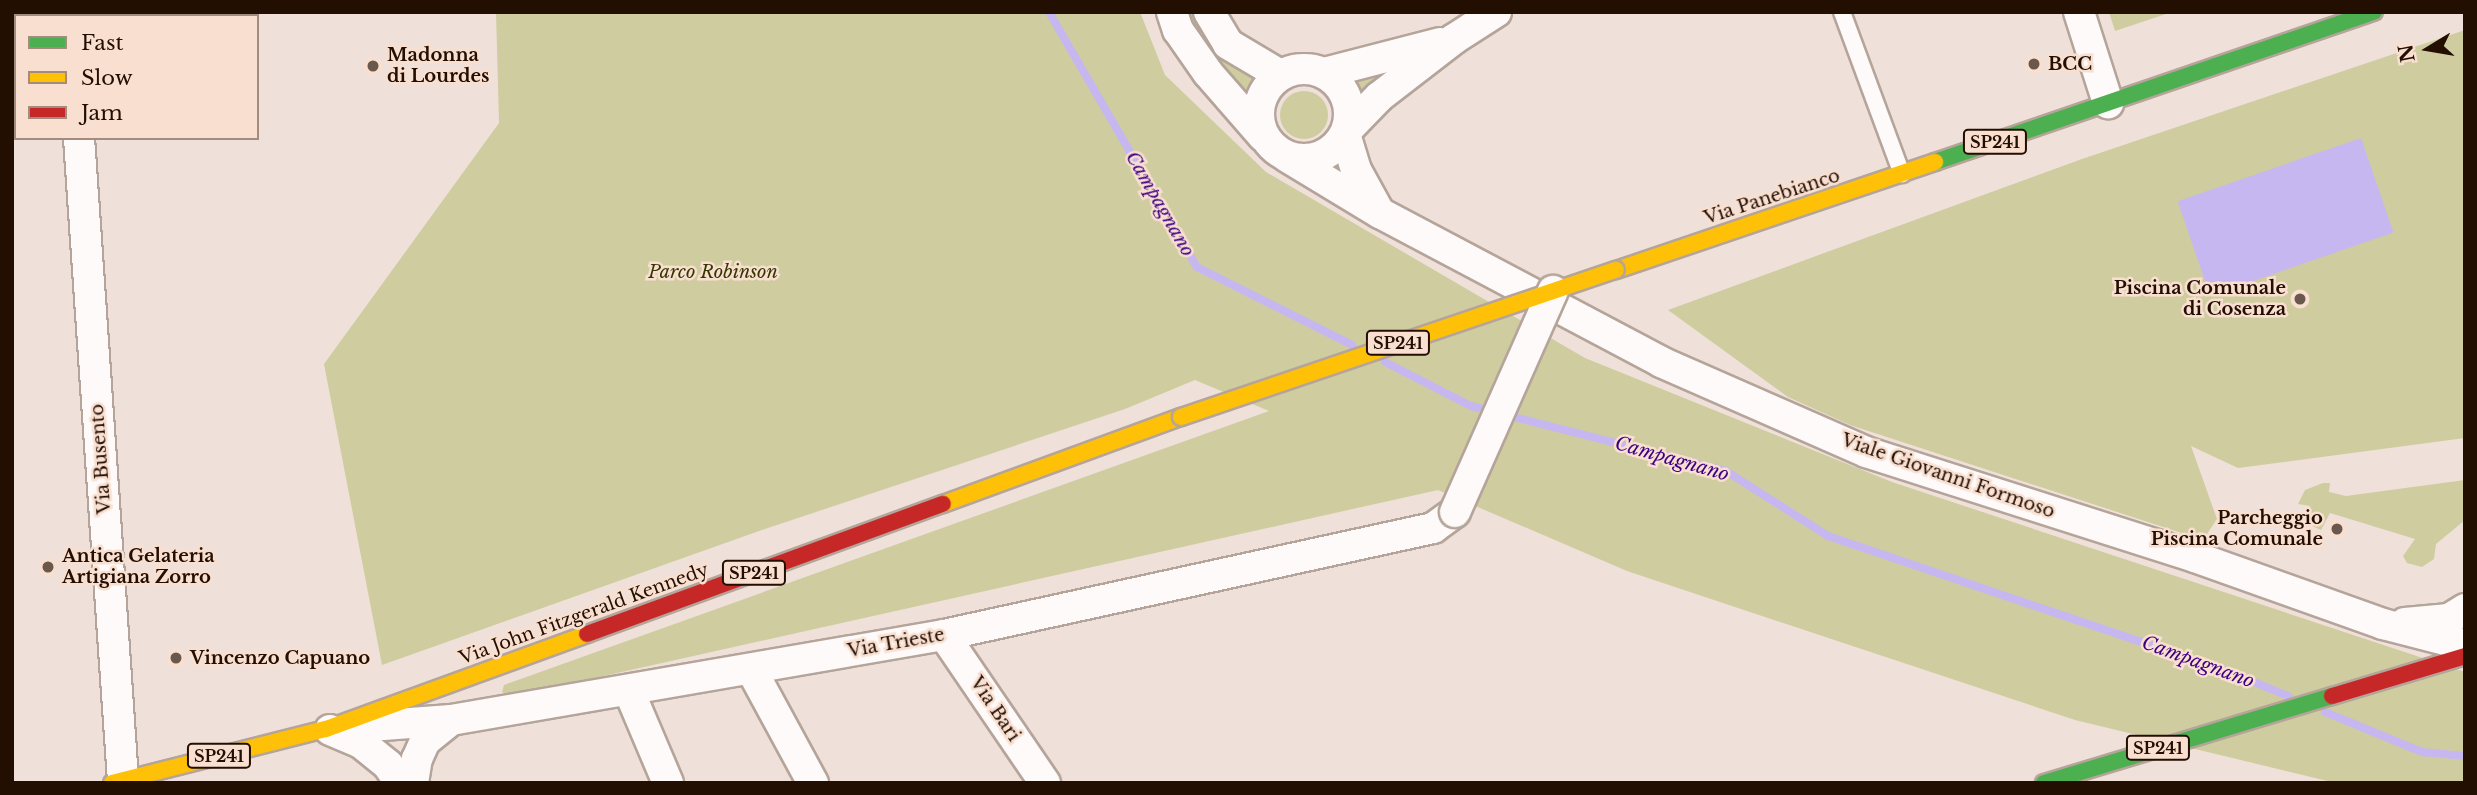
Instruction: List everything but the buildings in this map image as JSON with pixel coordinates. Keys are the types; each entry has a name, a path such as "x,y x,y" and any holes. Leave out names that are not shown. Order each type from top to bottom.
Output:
{"main road":[{"name":"Via Panebianco","path":"1181,417 2374,12"},
{"name":"Via John Fitzgerald Kennedy","path":"118,782 172,775 326,729 1181,417"},
{"name":"SP241","path":"2044,783 2272,713 2463,646"}],"street":[{"path":"1172,12 1178,30 1208,74 1273,149 1286,157 1314,159 1326,154 1379,97 1454,39 1496,12"},
{"path":"1209,12 1228,44 1280,75"},
{"path":"2079,12 2108,103"},
{"path":"1324,73 1454,39"},
{"path":"1263,136 1258,109 1270,84 1280,75 1294,70 1309,69 1324,73 1343,91 1348,103 1346,132 1356,170 1380,213"},
{"name":"Via Busento","path":"79,140 118,782"},
{"name":"Viale Giovanni Formoso","path":"1286,157 1380,213 1661,362 1866,452 2195,557 2383,624 2463,646"},
{"name":"Via Trieste","path":"326,729 451,720 944,635 1444,520 1553,291"},
{"path":"2383,624 2449,619 2465,610"},
{"name":"Via Bari","path":"944,635 1045,783"},
{"path":"751,669 813,783"},
{"path":"629,691 668,783"},
{"path":"413,783 417,759 425,741 451,720"},
{"path":"326,729 361,743 388,765 400,783"}],"lane":[{"path":"1842,12 1902,174"}],"green space":[{"name":"Parco Robinson","path":"496,12 1140,12 1165,75 1266,172 1585,358 1892,482 2465,672 2465,783 2336,783 2075,720 1627,571 1438,490 514,696 502,692 504,685 1269,411 1195,380 1125,409 765,529 382,665 324,364 499,123"},
{"path":"1182,12 1203,12 1269,76 1257,91 1254,113"},
{"path":"2109,12 2172,12 2115,31"},
{"path":"2465,30 2465,438 2238,468 2191,446 2217,519 2203,540 1850,425 1788,397 1668,310 2082,159"},
{"path":"1426,54 1353,117 1352,95 1340,79"},
{"path":"1304,91 1321,98 1328,115 1321,132 1304,139 1287,132 1280,115 1287,98"},
{"path":"2465,480 2465,520 2436,544 2434,559 2422,567 2407,563 2403,556 2415,539 2330,513 2321,530 2303,522 2310,506 2298,504 2305,490 2323,483 2330,483 2329,492 2346,496"}],"shaded area":[{"path":"2361,138 2394,233 2210,296 2178,201"}],"waterway":[{"name":"Campagnano","path":"1049,12 1197,267 1352,345"},
{"name":"Campagnano","path":"1385,362 1471,406 1726,471 1828,536 2232,673 2288,696"},
{"name":"Campagnano","path":"2325,712 2422,752 2465,756"}],"traffic: fast":[{"path":"1935,162 2374,12"},
{"path":"2044,783 2332,696"}],"traffic: slow":[{"path":"1616,270 1935,162"},
{"path":"1181,417 1616,270"},
{"path":"943,504 1181,417"},
{"path":"112,783 326,729 587,634"}],"traffic: jam":[{"path":"587,634 943,504"},
{"path":"2332,696 2465,656"}],"place":[{"name":"BCC","path":"2034,64"},
{"name":"Madonna di Lourdes","path":"373,66"},
{"name":"Piscina Comunale di Cosenza","path":"2300,299"},
{"name":"Parcheggio Piscina Comunale","path":"2337,529"},
{"name":"Antica Gelateria Artigiana Zorro","path":"48,567"},
{"name":"Vincenzo Capuano","path":"176,658"}]}
